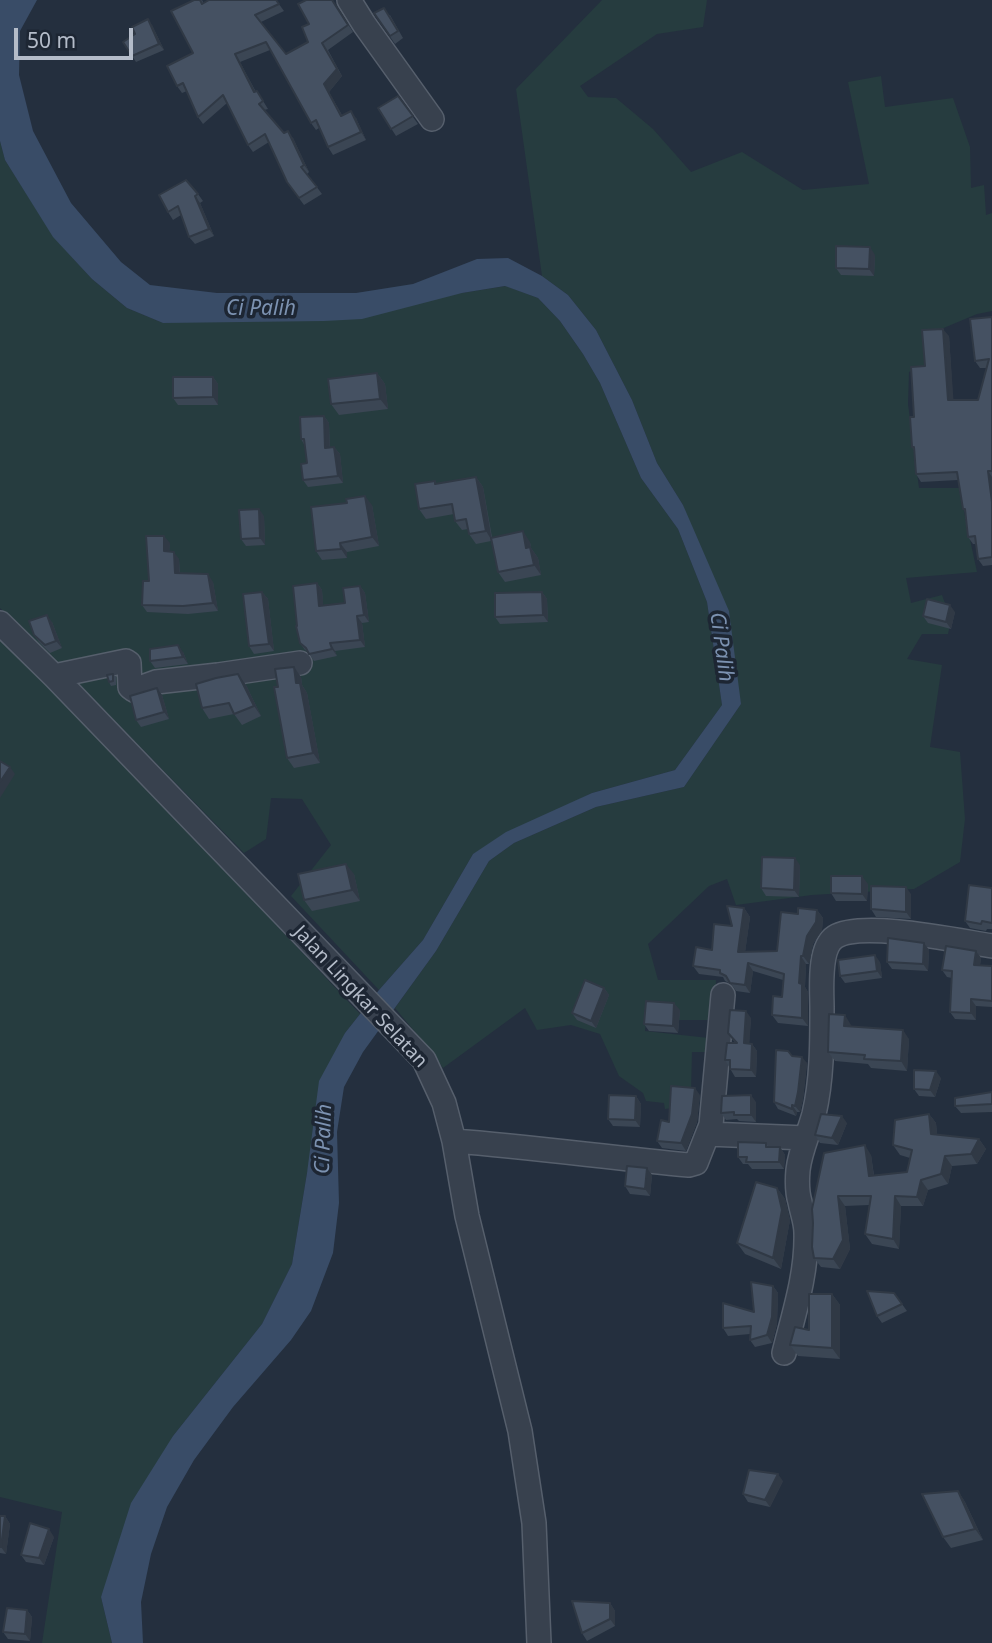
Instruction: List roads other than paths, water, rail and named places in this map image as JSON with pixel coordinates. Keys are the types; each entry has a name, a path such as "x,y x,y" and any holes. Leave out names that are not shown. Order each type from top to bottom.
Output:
{"street":[{"path":"349,0 432,119"},
{"name":"Jalan Lingkar Selatan","path":"0,623 424,1060 444,1103 454,1141 467,1216 520,1431 534,1523 539,1643"},
{"path":"54,676 126,661 129,663 130,687 134,690 156,682 300,663"},
{"path":"784,1353 806,1258 806,1229 797,1181 800,1157 814,1114 819,1078 822,973 824,954 829,942 836,936 847,933 886,931 992,946"},
{"path":"454,1141 519,1146 627,1160 689,1165 696,1163 711,1125 723,995"},
{"path":"708,1134 806,1138"}],"water":[{"name":"Ci Palih","path":"0,0 37,0 20,31 19,75 33,131 71,203 121,262 150,285 217,293 356,293 413,284 477,259 508,258 542,276 568,295 596,330 632,400 657,463 683,505 729,611 741,704 684,787 596,807 514,843 489,861 436,951 363,1052 344,1087 337,1132 339,1203 333,1253 311,1311 291,1340 233,1407 194,1460 167,1507 151,1554 141,1602 143,1643 112,1643 101,1597 131,1503 173,1436 262,1324 292,1264 319,1081 345,1033 423,940 473,854 506,832 592,793 675,770 722,705 707,602 678,529 641,478 600,383 583,354 560,321 538,298 505,286 462,293 362,319 324,321 163,323 127,308 92,279 53,237 5,160 0,141"}]}
